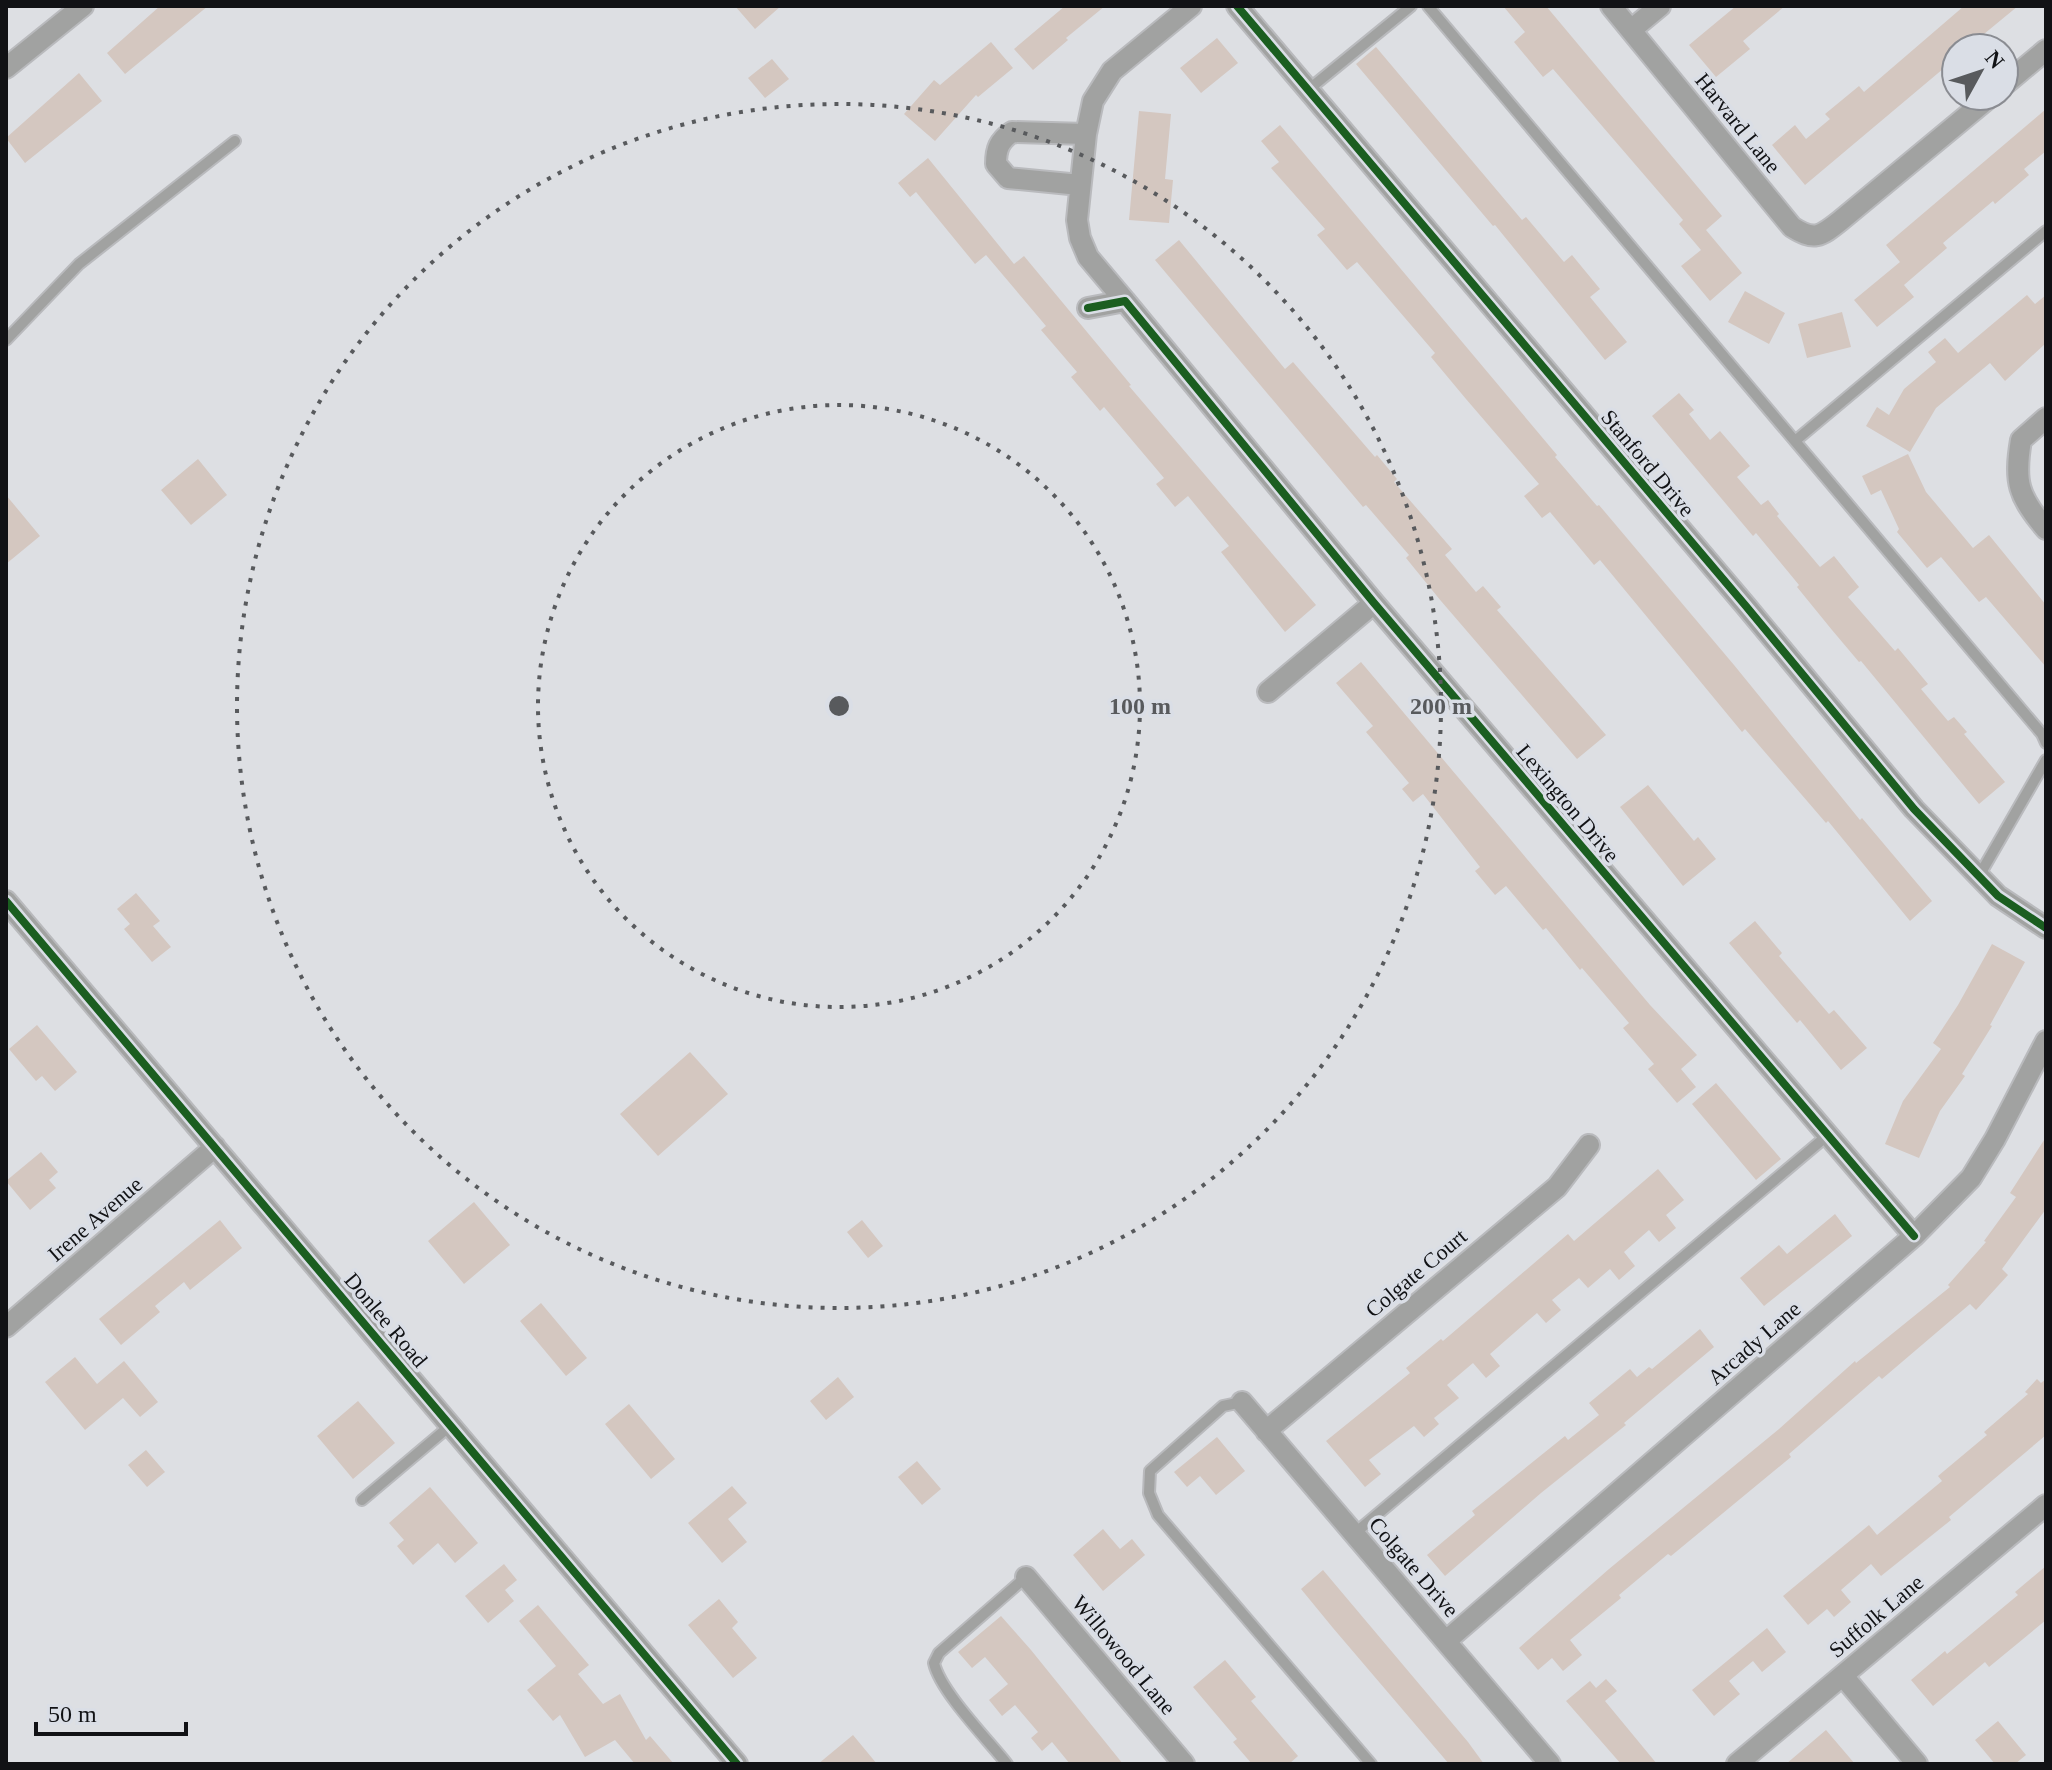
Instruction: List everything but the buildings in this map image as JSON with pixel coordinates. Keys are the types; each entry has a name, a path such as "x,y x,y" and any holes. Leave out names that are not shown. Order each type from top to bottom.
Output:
{"street":[{"path":"6,68 83,6"},
{"name":"Lexington Drive","path":"1191,6 1112,71 1093,101 1086,134 1077,220 1088,257 1374,603 1914,1236"},
{"name":"Stanford Drive","path":"1237,6 1914,809 1998,896 2046,928"},
{"name":"Harvard Lane","path":"1611,6 1792,227 1807,237 1823,235 1972,112"},
{"path":"1631,30 1660,6"},
{"path":"2020,72 2046,50"},
{"path":"1080,185 1008,178 996,164 996,150 1003,138 1012,132 1086,134"},
{"path":"1088,308 1125,301"},
{"path":"2046,418 2021,440 2017,465 2018,486 2046,529"},
{"path":"1268,692 1374,603"},
{"name":"Donlee Road","path":"6,901 737,1764"},
{"name":"Arcady Lane","path":"1446,1641 1914,1236 1971,1178 2046,1041"},
{"name":"Colgate Court","path":"1266,1431 1557,1187 1589,1145"},
{"name":"Irene Avenue","path":"6,1327 215,1147"},
{"name":"Colgate Drive","path":"1242,1402 1550,1764"},
{"name":"Suffolk Lane","path":"1738,1764 2046,1505"},
{"name":"Willowood Lane","path":"1026,1577 1184,1764"},
{"path":"1843,1676 1917,1764"}],"lane":[{"path":"1308,90 1411,6"},
{"path":"1428,6 2042,734 2046,743"},
{"path":"6,340 79,264 235,141"},
{"path":"1795,441 2046,231"},
{"path":"1979,876 2046,760"},
{"path":"1354,1534 1828,1135"},
{"path":"1242,1402 1223,1406 1150,1471 1149,1493 1158,1515 1371,1764"},
{"path":"362,1500 451,1425"},
{"path":"1007,1764 954,1697 936,1672 934,1663 939,1653 1026,1577"}],"cycle path":[{"path":"1237,6 1914,809 1998,896 2046,928"},
{"path":"1088,308 1125,301 1374,603 1914,1236"},
{"path":"6,901 737,1764"}]}
